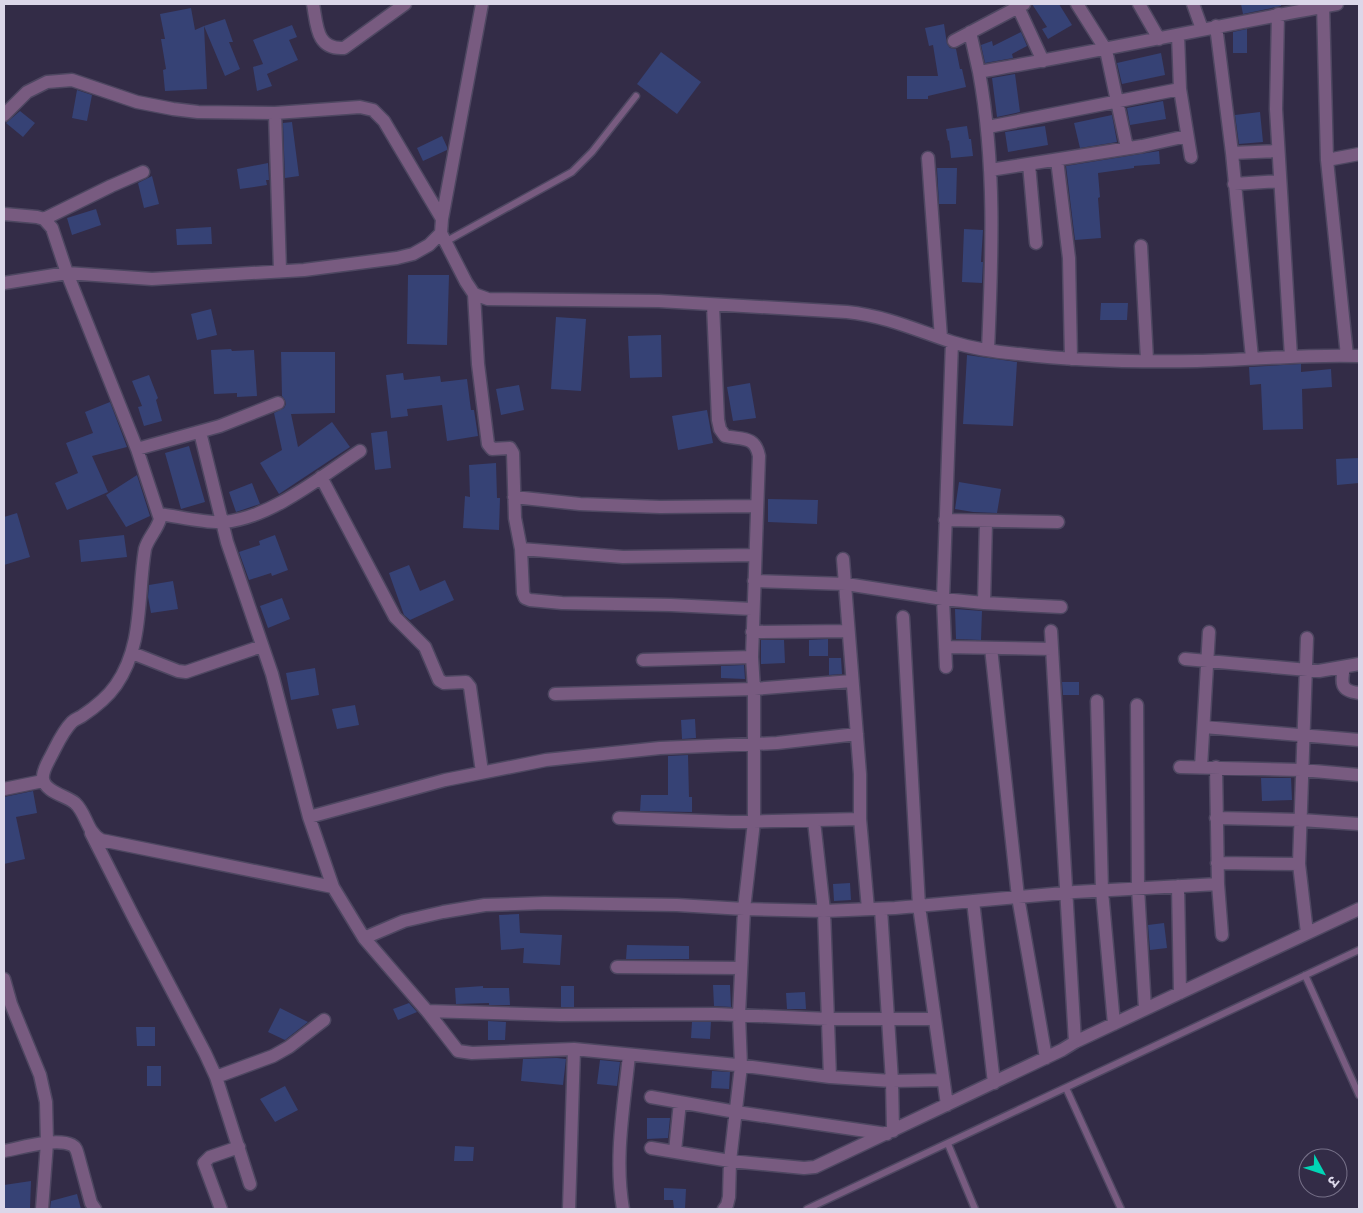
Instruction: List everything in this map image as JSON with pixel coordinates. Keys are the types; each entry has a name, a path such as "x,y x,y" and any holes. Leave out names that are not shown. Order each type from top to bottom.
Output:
{"street":[{"path":"314,4 317,30 323,42 330,48 336,49 344,48 405,4"},
{"path":"482,4 442,219 443,238 474,294 478,364 488,444 492,449 508,448 512,450 514,497 525,598 530,600 752,609"},
{"path":"1078,4 1106,50 1127,148"},
{"path":"1139,4 1159,39"},
{"path":"1193,4 1202,29"},
{"path":"979,72 1106,50 1216,26 1323,5 1337,4"},
{"path":"474,294 488,299 500,300 659,301 863,314 901,323 947,340 988,350 1071,359 1196,361 1353,356 1327,160 1323,5"},
{"path":"954,41 1021,6 1043,61"},
{"path":"1278,14 1276,109 1291,357"},
{"path":"1216,26 1232,153 1252,358"},
{"path":"970,32 988,128 991,269 988,350"},
{"path":"1178,35 1180,89 1191,157"},
{"path":"4,115 27,92 47,82 72,80 137,102 173,109 275,113 360,108 373,110 384,121 442,219"},
{"path":"988,128 1180,89"},
{"path":"275,113 280,270"},
{"path":"990,170 1127,148 1188,136"},
{"path":"1232,153 1278,151"},
{"path":"928,158 947,340 943,599 946,667"},
{"path":"1327,160 1359,158"},
{"path":"1057,160 1069,258 1071,359"},
{"path":"1029,164 1036,243"},
{"path":"44,219 84,198 143,172"},
{"path":"1234,184 1280,181"},
{"path":"4,214 44,219 55,235 67,273 137,449 159,514 159,523 147,542 145,550 136,637 124,672 109,694 74,720 65,731 44,772 43,781 48,787 70,799 83,812 90,831 216,1077 250,1184"},
{"path":"4,283 67,273 152,279 304,270 396,258 413,254 443,238"},
{"path":"1141,246 1147,360"},
{"path":"713,305 720,429 725,436 749,440 755,444 758,450 752,609 754,822 744,909 739,1015 741,1066 730,1161 729,1197 724,1209"},
{"path":"137,449 220,426 278,403"},
{"path":"200,432 222,522 274,683 309,817 333,887 364,938 427,1011 452,1046 464,1053 574,1050 892,1082 943,1080"},
{"path":"159,514 222,522 236,520 261,512 282,501 360,451"},
{"path":"321,477 395,617 425,647 439,680 444,683 466,682 470,687 482,772"},
{"path":"514,497 580,504 660,507 756,506"},
{"path":"945,520 1058,522"},
{"path":"984,603 986,521"},
{"path":"521,550 623,557 755,555"},
{"path":"843,559 860,774 860,819 888,1020 892,1082 890,1132"},
{"path":"754,582 846,584 943,599 984,603 1061,606"},
{"path":"903,618 919,906 947,1105"},
{"path":"752,632 848,631"},
{"path":"1051,631 1075,1042"},
{"path":"1201,767 1210,632"},
{"path":"1307,638 1299,864 1307,933"},
{"path":"132,653 178,671 186,672 262,646"},
{"path":"945,647 1052,649"},
{"path":"991,648 1018,897 1046,1058"},
{"path":"643,660 752,657"},
{"path":"1185,659 1319,672 1359,664"},
{"path":"1344,667 1343,686 1350,692 1359,693"},
{"path":"555,694 754,689 852,681"},
{"path":"1097,701 1102,891 1114,1024"},
{"path":"1137,705 1138,888 1145,1009"},
{"path":"1204,727 1359,740"},
{"path":"309,817 482,772 546,760 660,748 753,745 857,734"},
{"path":"1180,767 1302,770 1359,775"},
{"path":"1216,767 1217,863 1222,936"},
{"path":"4,789 43,781"},
{"path":"619,818 754,822 860,819"},
{"path":"1216,818 1301,820 1359,824"},
{"path":"814,821 824,911 830,1076"},
{"path":"90,831 101,840 333,887"},
{"path":"1217,863 1299,864"},
{"path":"364,938 404,921 485,905 545,903 677,905 824,911 919,906 1066,893 1218,884"},
{"path":"1178,886 1180,993"},
{"path":"973,900 994,1083"},
{"path":"651,1148 730,1161 809,1169 821,1166 1071,1046 1075,1042 1359,909"},
{"path":"617,967 741,968"},
{"path":"4,979 7,1005 40,1075 46,1102 47,1143 42,1209"},
{"path":"427,1011 560,1015 739,1015 828,1019 934,1019"},
{"path":"216,1077 273,1056 324,1020"},
{"path":"569,1209 574,1050"},
{"path":"623,1209 620,1192 619,1162 629,1055"},
{"path":"651,1097 736,1112 890,1132"},
{"path":"675,1151 680,1102"},
{"path":"4,1151 47,1143 65,1143 75,1147 94,1209"},
{"path":"221,1209 204,1163 210,1157 239,1147"}],"lane":[{"path":"443,238 572,172 592,152 636,96"},
{"path":"807,1209 1359,950"},
{"path":"1305,975 1359,1095"},
{"path":"1066,1088 1122,1209"},
{"path":"948,1144 976,1209"}],"building":[{"path":"1032,4 1059,4 1072,25 1048,39 1042,29 1047,27"},
{"path":"1241,4 1281,4 1281,6 1243,14"},
{"path":"191,8 195,30 204,26 207,89 165,91 163,70 166,69 161,39 165,39 160,14"},
{"path":"225,19 233,42 229,42 240,69 225,76 204,26"},
{"path":"944,24 947,44 950,48 956,49 966,87 928,96 928,99 907,99 907,76 938,76 933,45 929,46 925,28"},
{"path":"292,25 297,37 289,40 298,60 267,74 272,86 257,91 253,67 263,64 253,40"},
{"path":"1247,29 1247,53 1233,53 1233,32"},
{"path":"1021,32 1027,46 1012,54 1013,58 985,63 981,45 992,41 993,46"},
{"path":"661,52 701,82 677,114 637,84"},
{"path":"1161,53 1165,75 1122,84 1117,63"},
{"path":"1015,74 1020,112 997,117 992,78"},
{"path":"77,90 92,95 87,121 72,118"},
{"path":"1163,101 1166,119 1130,125 1127,108"},
{"path":"20,111 35,123 23,137 6,123"},
{"path":"1260,112 1263,142 1239,144 1235,115"},
{"path":"1112,115 1117,142 1080,148 1074,123"},
{"path":"292,122 299,176 285,178 283,123"},
{"path":"967,126 973,156 951,158 946,129"},
{"path":"1045,126 1048,145 1008,152 1005,132"},
{"path":"442,136 447,150 423,161 417,148"},
{"path":"1159,151 1160,164 1134,166 1134,168 1098,173 1101,238 1075,240 1066,166"},
{"path":"268,163 269,180 266,180 267,185 240,189 237,169"},
{"path":"937,168 957,168 956,204 939,204"},
{"path":"152,176 159,204 144,208 138,183"},
{"path":"96,209 101,225 72,235 67,218"},
{"path":"211,227 212,244 177,245 176,229"},
{"path":"964,229 983,230 982,283 962,282"},
{"path":"408,275 449,275 447,345 407,344"},
{"path":"1101,303 1128,303 1127,320 1100,320"},
{"path":"211,309 217,335 197,340 191,314"},
{"path":"556,317 586,319 581,391 551,389"},
{"path":"661,335 662,377 630,378 628,336"},
{"path":"231,349 232,351 254,350 257,396 237,397 237,393 214,394 211,350"},
{"path":"281,352 335,352 335,413 291,414 298,447 332,422 350,447 279,494 260,463 282,450 274,413 284,408 286,404 282,396"},
{"path":"967,355 1017,362 1013,426 963,424"},
{"path":"1301,364 1301,372 1331,369 1332,387 1302,389 1303,429 1263,430 1261,384 1250,385 1249,367"},
{"path":"403,373 404,380 440,376 441,382 467,379 471,410 474,410 478,436 447,441 442,405 407,409 408,416 391,418 386,375"},
{"path":"149,375 158,398 156,400 162,421 144,426 138,407 142,406 132,381"},
{"path":"750,383 756,418 733,421 727,387"},
{"path":"519,385 524,410 501,415 496,389"},
{"path":"110,402 127,447 92,456 108,492 67,510 55,483 78,473 66,443 93,433 85,412"},
{"path":"707,410 713,443 678,450 672,416"},
{"path":"387,431 391,468 375,470 371,433"},
{"path":"189,446 205,502 181,509 165,453"},
{"path":"1359,458 1359,483 1337,485 1336,459"},
{"path":"496,463 497,498 500,498 499,530 463,528 465,496 470,497 469,465"},
{"path":"137,475 150,516 126,527 106,495"},
{"path":"959,482 1001,489 997,513 955,509"},
{"path":"252,483 260,504 236,512 229,492"},
{"path":"768,499 818,500 817,524 768,522"},
{"path":"17,513 30,557 4,565 4,517"},
{"path":"124,535 127,557 81,562 79,540"},
{"path":"275,535 288,570 272,576 271,573 249,580 239,552 260,545 259,541"},
{"path":"409,565 420,591 445,580 454,600 410,620 404,615 389,573"},
{"path":"173,581 178,609 151,613 148,597 149,585"},
{"path":"282,598 290,619 268,628 260,606"},
{"path":"955,609 982,611 981,640 956,639"},
{"path":"828,639 828,656 809,656 809,640"},
{"path":"761,640 784,640 785,663 761,664"},
{"path":"829,658 841,658 842,674 829,675"},
{"path":"744,665 745,679 721,678 721,666"},
{"path":"315,668 319,695 291,700 286,673"},
{"path":"1062,682 1079,682 1079,695 1063,695"},
{"path":"355,705 359,725 337,729 332,709"},
{"path":"695,719 696,738 682,739 681,720"},
{"path":"688,755 689,797 692,797 692,812 640,811 641,795 668,795 668,756"},
{"path":"1261,778 1291,778 1292,800 1262,801"},
{"path":"33,791 37,813 16,817 25,859 4,864 4,797"},
{"path":"850,883 851,900 834,901 833,884"},
{"path":"519,914 520,933 562,935 560,965 523,963 524,948 501,950 499,915"},
{"path":"1164,923 1167,948 1150,950 1148,925"},
{"path":"627,945 689,946 689,959 626,959"},
{"path":"713,985 730,985 731,1007 714,1006"},
{"path":"483,986 483,988 509,988 510,1005 489,1005 489,1003 456,1004 455,988"},
{"path":"561,986 574,986 574,1007 561,1007"},
{"path":"805,992 806,1009 787,1009 786,993"},
{"path":"409,1003 417,1012 398,1020 393,1009"},
{"path":"280,1008 308,1022 285,1040 268,1032"},
{"path":"488,1021 506,1022 505,1040 488,1040"},
{"path":"692,1022 711,1022 710,1039 691,1038"},
{"path":"136,1027 155,1027 155,1046 137,1046"},
{"path":"523,1059 566,1059 563,1085 521,1081"},
{"path":"600,1060 620,1062 617,1086 597,1084"},
{"path":"147,1066 161,1066 161,1086 147,1086"},
{"path":"712,1071 730,1072 729,1089 711,1088"},
{"path":"285,1086 298,1110 275,1122 260,1099"},
{"path":"647,1118 670,1118 668,1138 647,1139"},
{"path":"455,1146 474,1147 473,1161 454,1161"},
{"path":"31,1181 30,1209 4,1209 4,1185"},
{"path":"664,1188 686,1189 685,1209 674,1209 673,1200 664,1200"},
{"path":"77,1194 81,1209 50,1209 51,1201"}]}
